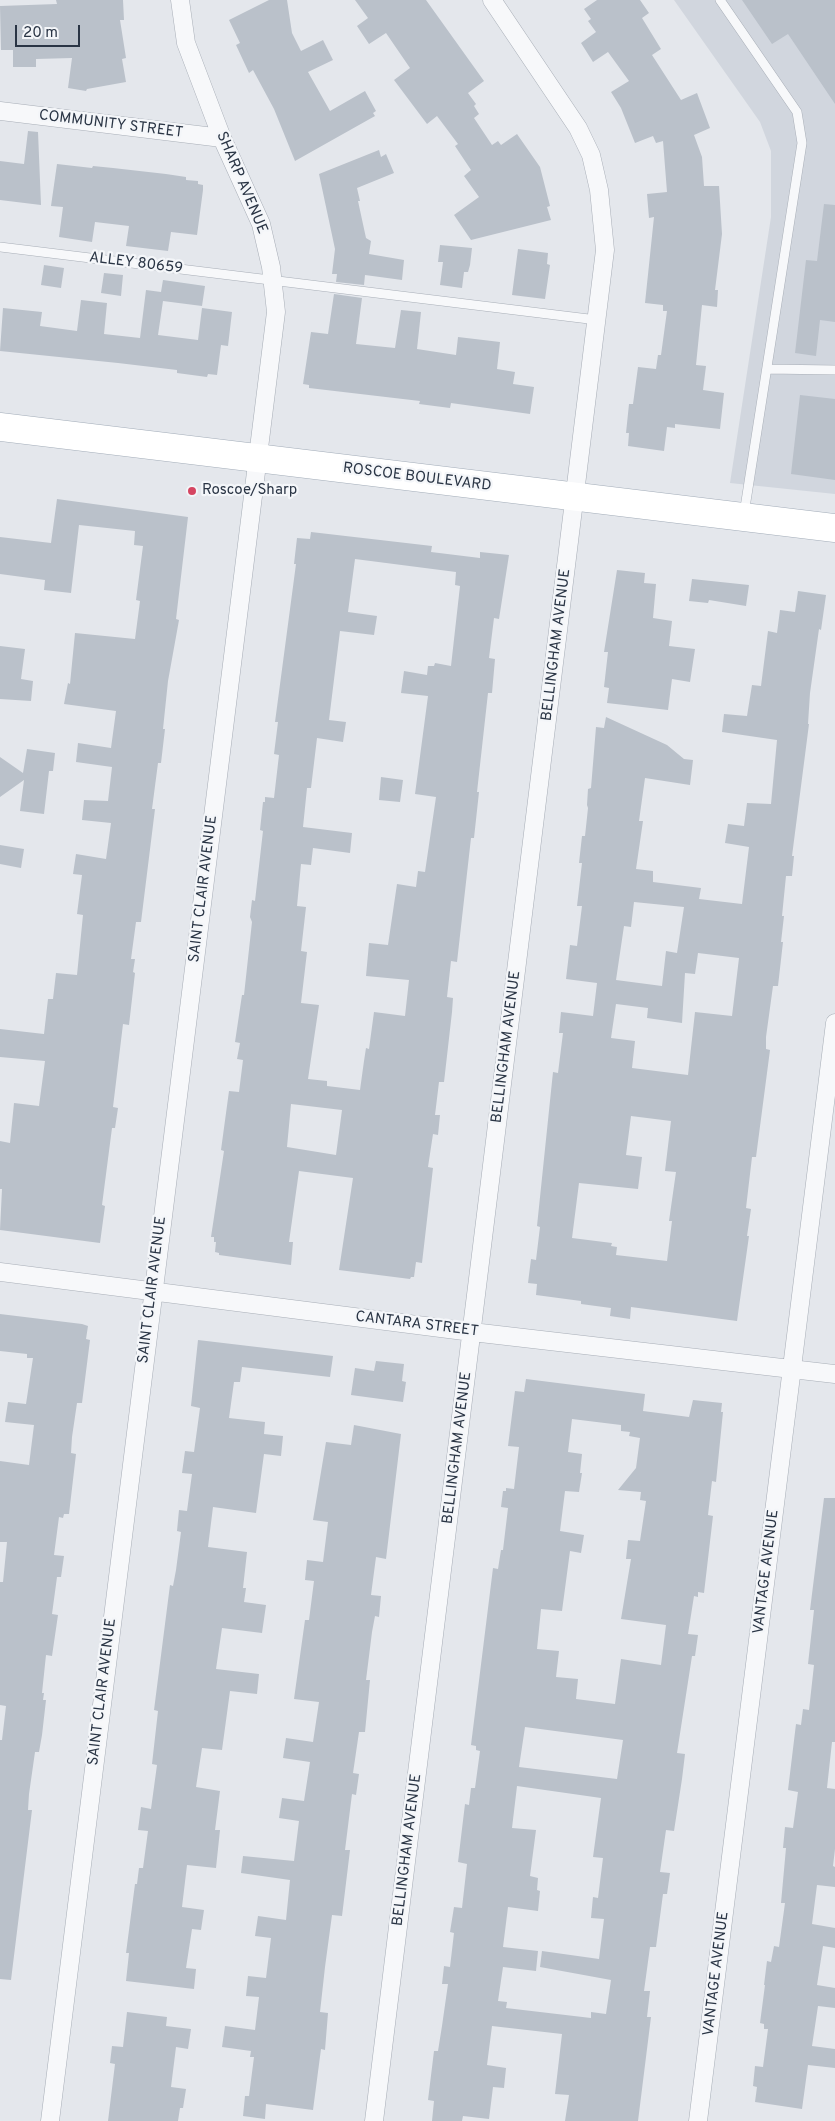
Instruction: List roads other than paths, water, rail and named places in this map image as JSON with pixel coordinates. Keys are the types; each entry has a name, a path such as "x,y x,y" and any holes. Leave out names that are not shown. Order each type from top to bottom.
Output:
{"main road":[{"name":"ROSCOE BOULEVARD","path":"0,427 258,460 835,528"}],"street":[{"name":"SHARP AVENUE","path":"180,0 186,43 222,138 261,224 273,280 276,312 258,460"},
{"name":"BELLINGHAM AVENUE","path":"374,2121 605,250 599,190 591,155 578,128 492,0"},
{"name":"COMMUNITY STREET","path":"0,111 222,138"},
{"name":"SAINT CLAIR AVENUE","path":"50,2121 258,460"},
{"name":"VANTAGE AVENUE","path":"698,2121 835,1023"},
{"name":"CANTARA STREET","path":"0,1272 153,1293 472,1332 835,1374"}],"lane":[{"path":"720,0 797,112 802,143 744,517"},
{"name":"ALLEY 80659","path":"0,247 596,320"},
{"path":"767,369 835,370"}],"place":[{"name":"Roscoe/Sharp","path":"192,491"}]}
